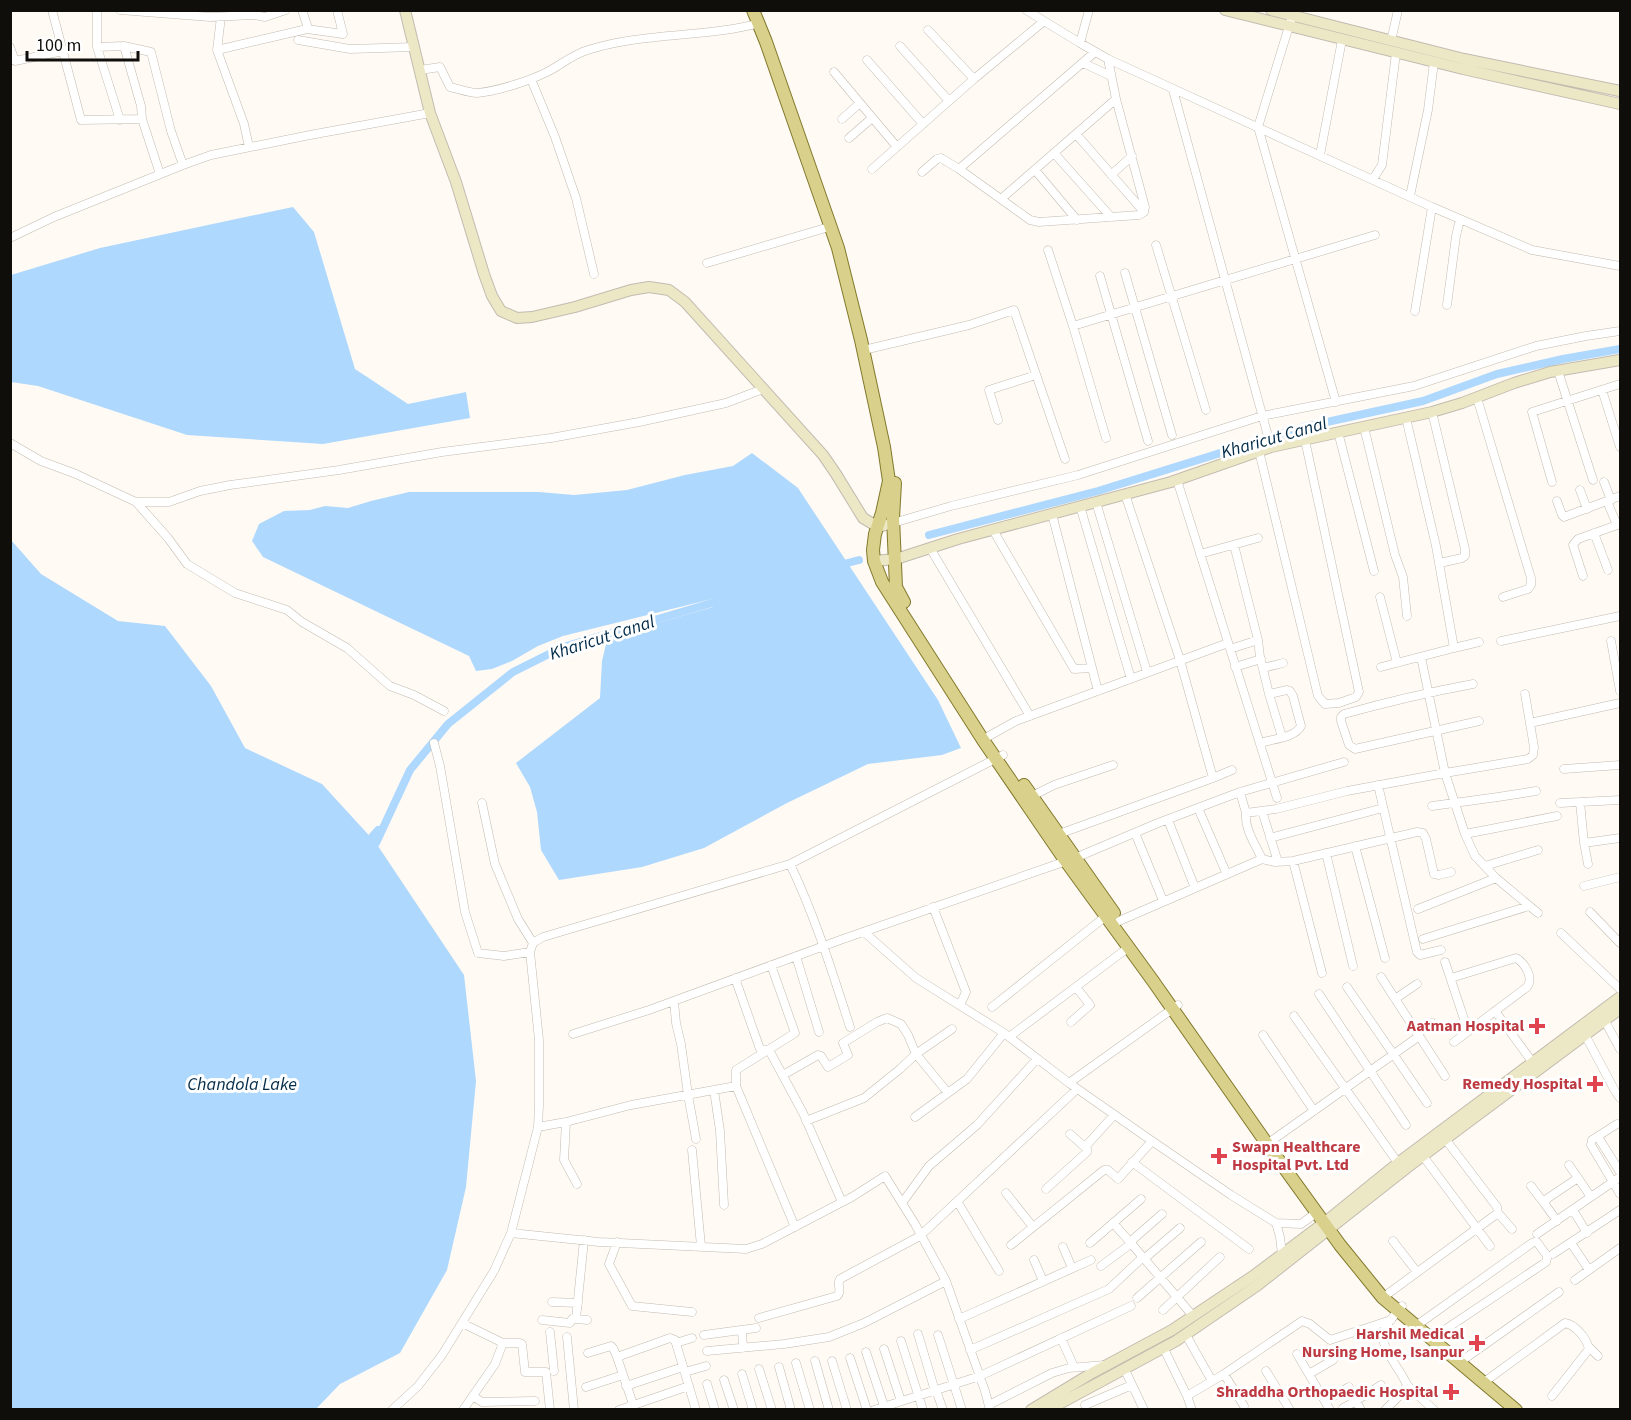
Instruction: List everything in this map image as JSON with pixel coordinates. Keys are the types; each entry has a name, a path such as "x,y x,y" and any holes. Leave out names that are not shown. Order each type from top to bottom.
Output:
{"main road":[{"path":"753,10 771,40 843,247 889,446 895,480 893,523 896,587 909,612 989,736 999,757 1032,796 1059,834 1070,859 1119,921 1175,1007 1340,1245 1397,1312 1516,1410"},
{"path":"760,19 838,249 861,340 889,481 873,550 874,561 882,582 924,650 1070,859 1106,916 1175,1007"},
{"path":"1326,1222 1389,1293 1397,1312 1420,1323 1521,1410"}],"street":[{"path":"52,10 81,120 142,119"},
{"path":"96,10 97,47 120,120"},
{"path":"120,10 221,17 254,13 265,17 286,10"},
{"path":"302,10 307,29"},
{"path":"217,50 307,29 343,34 337,10"},
{"path":"405,10 430,113 456,182 484,274 492,296 501,311 517,318 532,317 631,290 649,287 669,290 685,302 823,455 863,518 878,527 1078,475 1262,416 1414,386 1536,346 1620,331"},
{"path":"1026,10 1108,59 1432,207 1532,249 1620,266"},
{"path":"1080,43 1089,10"},
{"path":"1225,10 1293,18 1620,91"},
{"path":"1272,10 1342,40 1620,104"},
{"path":"1391,41 1398,10"},
{"path":"221,17 217,50 244,124 249,147"},
{"path":"1293,18 1258,127 1336,402"},
{"path":"420,70 440,67 450,87 475,93 531,79 585,50 637,38 709,32 760,19"},
{"path":"872,169 1043,22"},
{"path":"928,30 974,79"},
{"path":"298,40 350,49 414,47"},
{"path":"1320,155 1342,40"},
{"path":"97,47 124,46 151,52 171,132 183,165"},
{"path":"124,46 141,106 142,119 160,174"},
{"path":"900,46 949,101"},
{"path":"10,47 15,61 63,51"},
{"path":"959,169 1095,52"},
{"path":"1373,179 1382,165 1396,53"},
{"path":"1108,59 1116,99 1145,207 1144,212"},
{"path":"867,60 923,124"},
{"path":"1410,196 1428,110 1434,62"},
{"path":"1083,63 1111,76"},
{"path":"834,72 897,147"},
{"path":"531,79 555,136 576,198 594,274"},
{"path":"1173,90 1271,447"},
{"path":"1001,200 1116,99"},
{"path":"842,119 860,103"},
{"path":"10,238 54,217 211,155 430,113"},
{"path":"849,138 872,118"},
{"path":"1076,134 1144,212"},
{"path":"1054,153 1111,217"},
{"path":"1111,175 1132,156"},
{"path":"922,172 941,158 1030,220 1039,222 1139,215 1144,212"},
{"path":"1035,170 1077,220"},
{"path":"1415,311 1432,207"},
{"path":"1447,305 1460,219"},
{"path":"707,263 830,227"},
{"path":"1073,326 1375,235"},
{"path":"1156,245 1206,410"},
{"path":"1048,250 1106,438"},
{"path":"1125,273 1172,435"},
{"path":"1100,276 1148,441"},
{"path":"868,349 969,326 1014,310 1065,459"},
{"path":"874,561 896,559 1177,480 1271,447 1432,412 1477,398 1514,383 1558,371 1620,360"},
{"path":"1558,371 1593,480"},
{"path":"998,420 989,390 1036,375"},
{"path":"1552,482 1532,412 1620,384"},
{"path":"10,443 41,461 136,501 170,502 200,491 230,485 339,470 442,452 551,438 639,422 726,403 763,389"},
{"path":"1602,390 1620,447"},
{"path":"1477,398 1531,578 1531,585 1528,589 1503,597"},
{"path":"1432,412 1465,549 1465,556 1462,558 1440,562"},
{"path":"1406,418 1440,562 1454,648"},
{"path":"1364,427 1395,555 1403,577 1407,616"},
{"path":"1338,432 1374,571"},
{"path":"1259,451 1318,696 1325,704 1350,700 1359,692 1305,440"},
{"path":"1177,480 1277,798"},
{"path":"1583,576 1573,545 1578,539 1619,526 1604,482"},
{"path":"1580,490 1587,509"},
{"path":"1125,494 1180,660 1213,778"},
{"path":"1557,501 1564,517 1620,496"},
{"path":"136,501 187,564 235,593 287,610 302,622 347,648 390,686 414,695 444,711"},
{"path":"1096,502 1147,672"},
{"path":"1080,506 1131,679"},
{"path":"1052,514 1098,691"},
{"path":"993,530 1074,669 1092,668"},
{"path":"1594,533 1608,570"},
{"path":"1200,554 1258,538"},
{"path":"1234,545 1269,694 1282,737"},
{"path":"930,548 1030,716"},
{"path":"1380,597 1397,663"},
{"path":"1501,641 1620,616"},
{"path":"989,736 1016,721 1180,660 1258,640"},
{"path":"1611,640 1620,692"},
{"path":"1381,667 1479,642"},
{"path":"1421,657 1445,773 1465,834 1475,856 1496,878 1538,913"},
{"path":"1235,667 1261,659"},
{"path":"1263,668 1283,663"},
{"path":"1473,684 1344,714 1341,721 1349,746 1352,748 1479,721"},
{"path":"1260,743 1294,733 1301,726 1290,691 1269,694"},
{"path":"1246,813 1378,785 1528,759 1533,755 1534,747 1525,694"},
{"path":"1530,723 1620,703"},
{"path":"434,743 465,912 478,953 504,956 530,952"},
{"path":"392,1410 418,1386 442,1355 494,1272 511,1233 538,1127 539,1040 530,952 533,944 543,937 790,864 999,757"},
{"path":"573,1034 674,1001 1070,859 1240,792 1344,762"},
{"path":"1032,796 1054,785 1113,765"},
{"path":"1564,770 1620,765"},
{"path":"1059,834 1232,770"},
{"path":"1378,785 1417,952 1425,955 1441,950"},
{"path":"1432,806 1536,790"},
{"path":"1240,792 1247,827 1263,859"},
{"path":"1560,803 1620,800"},
{"path":"1580,802 1588,864"},
{"path":"482,803 495,864 518,919 533,944"},
{"path":"1198,808 1225,870"},
{"path":"1270,838 1383,808"},
{"path":"1262,811 1278,862"},
{"path":"1465,834 1557,816"},
{"path":"1168,820 1194,884"},
{"path":"1119,921 1263,859 1278,862 1293,861 1417,832 1423,834 1434,874 1451,872"},
{"path":"1135,833 1162,898"},
{"path":"1584,843 1620,838"},
{"path":"1355,846 1385,958"},
{"path":"1485,866 1538,850"},
{"path":"1326,853 1353,966"},
{"path":"1293,861 1322,973"},
{"path":"790,864 806,896 850,1027"},
{"path":"1584,886 1620,877"},
{"path":"1418,909 1496,878"},
{"path":"1424,939 1529,906"},
{"path":"933,907 966,992 960,1005"},
{"path":"1590,912 1620,944"},
{"path":"992,1006 1106,916"},
{"path":"864,932 916,978 1006,1035 1077,1089 1231,1195 1276,1223 1326,1222"},
{"path":"1561,933 1620,989"},
{"path":"915,1117 967,1079 1006,1035 1129,947"},
{"path":"796,956 819,1032"},
{"path":"1451,978 1516,958 1520,960 1530,978 1527,987 1454,1042"},
{"path":"1445,962 1468,1031"},
{"path":"771,965 795,1033 736,1070 736,1086 795,1227"},
{"path":"1381,977 1445,1076"},
{"path":"735,978 760,1049 769,1050"},
{"path":"1395,999 1418,984"},
{"path":"1071,1022 1090,1005 1076,987"},
{"path":"1347,987 1427,1103"},
{"path":"1319,994 1407,1125"},
{"path":"1031,1410 1172,1330 1253,1276 1326,1222 1446,1140 1584,1032 1620,997"},
{"path":"674,1001 696,1139"},
{"path":"1069,1083 1175,1007"},
{"path":"1048,1410 1164,1349 1258,1285 1326,1222 1398,1163 1533,1063 1620,1010"},
{"path":"1495,1011 1533,1063"},
{"path":"1294,1016 1398,1163"},
{"path":"783,1076 818,1055 828,1067 848,1055 843,1042 887,1018 901,1024 916,1054 948,1093"},
{"path":"1605,1021 1620,1049"},
{"path":"1270,1142 1393,1055 1432,1023"},
{"path":"806,1121 864,1098 916,1054 952,1029"},
{"path":"1584,1032 1620,1098"},
{"path":"1263,1035 1314,1111"},
{"path":"769,1050 806,1121 842,1202"},
{"path":"902,1203 929,1166 977,1125 1037,1059"},
{"path":"538,1127 631,1105 736,1086"},
{"path":"759,1318 837,1296 840,1291 838,1283 840,1279 920,1236 1077,1089"},
{"path":"714,1090 720,1131 724,1205"},
{"path":"1085,1148 1114,1115"},
{"path":"566,1122 564,1161 577,1184"},
{"path":"1617,1124 1592,1140 1591,1147 1620,1194"},
{"path":"1046,1189 1087,1152 1070,1134"},
{"path":"1537,1234 1613,1182 1620,1174 1598,1137"},
{"path":"1446,1140 1512,1229"},
{"path":"1011,1245 1104,1170 1108,1170 1118,1179 1152,1141"},
{"path":"692,1150 701,1246"},
{"path":"1423,1156 1490,1246"},
{"path":"1132,1162 1249,1249"},
{"path":"1569,1165 1591,1197"},
{"path":"511,1233 584,1240 746,1249 762,1245 885,1176 946,1281 989,1407 1052,1373 1074,1367 1107,1365"},
{"path":"1544,1203 1578,1178"},
{"path":"1531,1186 1557,1221"},
{"path":"1006,1193 1033,1227"},
{"path":"1090,1243 1141,1199"},
{"path":"957,1201 999,1271"},
{"path":"1573,1210 1587,1233"},
{"path":"1553,1254 1620,1210"},
{"path":"1389,1293 1498,1213"},
{"path":"1101,1266 1131,1243 1162,1214"},
{"path":"1113,1223 1193,1316"},
{"path":"1276,1223 1282,1254"},
{"path":"970,1350 1109,1289 1180,1228"},
{"path":"576,1319 584,1240"},
{"path":"1393,1241 1417,1272"},
{"path":"617,1242 609,1264 632,1306 692,1312"},
{"path":"1137,1298 1201,1242"},
{"path":"1420,1323 1537,1242 1547,1256 1546,1262 1434,1337"},
{"path":"1570,1243 1589,1270"},
{"path":"1063,1247 1072,1268"},
{"path":"1575,1280 1620,1248"},
{"path":"1163,1310 1220,1257"},
{"path":"1034,1260 1043,1281"},
{"path":"959,1319 1090,1260"},
{"path":"707,1352 808,1341 836,1335 946,1281"},
{"path":"1463,1360 1559,1292"},
{"path":"552,1302 578,1303"},
{"path":"874,1410 980,1376 1131,1306"},
{"path":"1187,1396 1302,1321 1310,1324 1330,1340 1397,1312"},
{"path":"1397,1312 1383,1331 1382,1339 1385,1348 1407,1384 1434,1410"},
{"path":"542,1320 570,1323 572,1319 587,1320"},
{"path":"462,1323 503,1343 522,1344 525,1372 570,1370"},
{"path":"1487,1380 1565,1323 1573,1325 1598,1356"},
{"path":"704,1335 756,1328"},
{"path":"742,1330 743,1348"},
{"path":"550,1332 550,1410"},
{"path":"918,1334 943,1410"},
{"path":"938,1335 962,1410"},
{"path":"1185,1335 1212,1381"},
{"path":"567,1337 574,1410"},
{"path":"617,1357 670,1338 674,1340 696,1410"},
{"path":"676,1343 692,1338"},
{"path":"1061,1338 1074,1367"},
{"path":"901,1341 923,1410"},
{"path":"463,1410 495,1364 503,1343"},
{"path":"588,1353 611,1346 613,1348 634,1407"},
{"path":"1552,1396 1589,1347"},
{"path":"884,1349 901,1401"},
{"path":"1164,1349 1192,1410"},
{"path":"866,1352 884,1406"},
{"path":"1297,1354 1330,1410"},
{"path":"850,1358 867,1410"},
{"path":"1309,1374 1333,1360"},
{"path":"815,1361 829,1410"},
{"path":"832,1362 847,1410"},
{"path":"796,1363 810,1410"},
{"path":"626,1386 706,1366"},
{"path":"779,1367 791,1410"},
{"path":"759,1369 772,1410"},
{"path":"1125,1370 1144,1410"},
{"path":"1266,1371 1290,1410"},
{"path":"742,1374 753,1410"},
{"path":"1224,1374 1243,1408"},
{"path":"586,1387 623,1375"},
{"path":"724,1380 734,1410"},
{"path":"706,1384 715,1410"},
{"path":"1389,1408 1407,1384"},
{"path":"1085,1405 1132,1385"},
{"path":"1343,1408 1382,1385"},
{"path":"619,1410 634,1407 689,1386"},
{"path":"1325,1401 1348,1387"},
{"path":"473,1396 482,1402 506,1406 535,1401"},
{"path":"1356,1401 1361,1410"}],"water":[{"path":"293,207 314,232 355,369 408,404 466,392 470,418 323,444 187,435 38,386 11,382 11,275 100,248"},
{"path":"752,453 798,488 938,700 961,748 942,755 868,764 787,803 704,848 642,867 559,880 541,850 537,812 530,787 516,763 600,698 602,661 606,644 623,633 713,607 712,599 563,636 538,646 512,661 492,669 476,671 469,656 263,557 252,541 259,524 284,511 310,510 325,506 348,508 409,492 539,492 574,495 627,490 685,475 733,466"},
{"name":"Chandola Lake","path":"11,540 41,574 118,621 165,626 211,686 245,748 322,784 376,843 464,975 476,1081 466,1187 447,1270 400,1353 340,1384 316,1409 11,1409"}],"waterway":[{"name":"Kharicut Canal","path":"929,535 1098,491 1304,427 1423,401 1497,374 1620,349"},
{"name":"Kharicut Canal","path":"840,565 859,560"},
{"name":"Kharicut Canal","path":"365,845 378,830 376,843 410,770 448,724 513,672 563,647 722,600"}],"place":[{"name":"Aatman Hospital","path":"1537,1026"},
{"name":"Remedy Hospital","path":"1595,1084"},
{"name":"Swapn Healthcare Hospital Pvt. Ltd","path":"1219,1156"},
{"name":"Harshil Medical Nursing Home, Isanpur","path":"1477,1343"},
{"name":"Shraddha Orthopaedic Hospital","path":"1451,1392"}]}
